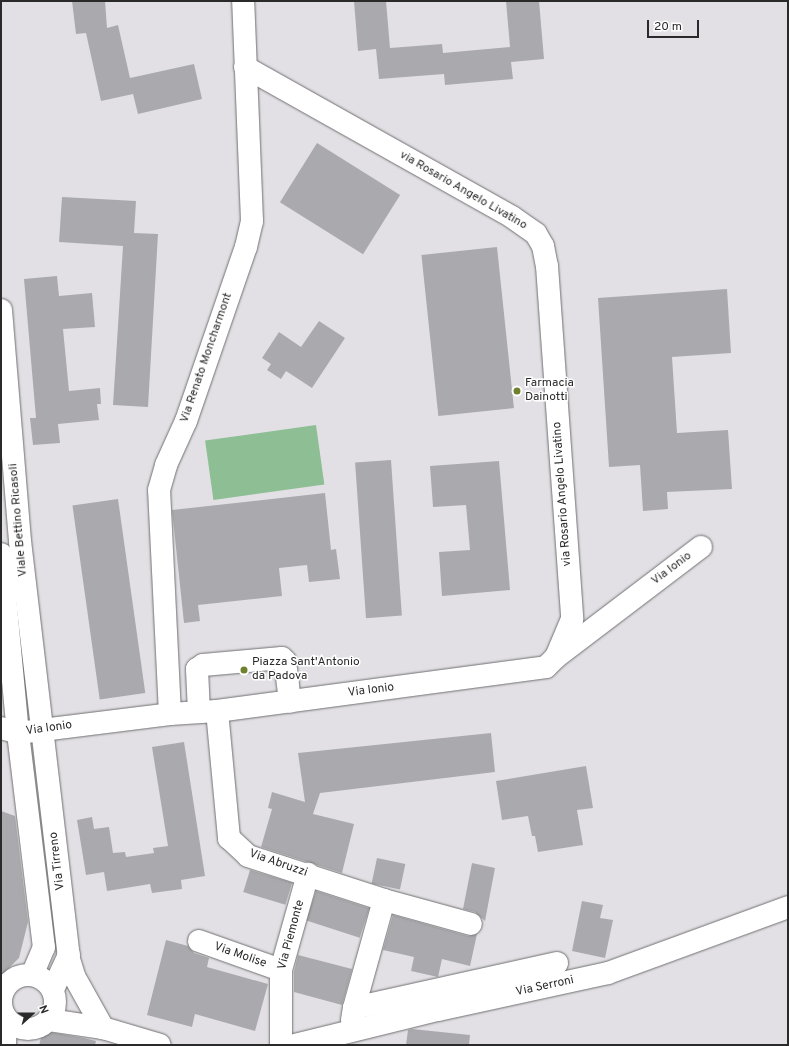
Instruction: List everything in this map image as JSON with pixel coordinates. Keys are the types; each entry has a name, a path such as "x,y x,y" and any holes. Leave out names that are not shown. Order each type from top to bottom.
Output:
{"street":[{"name":"Via Renato Moncharmont","path":"170,714 158,490 166,465 186,422 249,234 252,221 242,1"},
{"name":"via Rosario Angelo Livatino","path":"245,67 512,217 536,234 543,246 547,266 572,619 556,657"},
{"name":"Viale Bettino Ricasoli","path":"1,310 20,541 43,729"},
{"name":"Via Ionio","path":"10,730 43,729 290,702 546,667 556,657 702,547"},
{"name":"Viale Bettino Ricasoli","path":"1,554 10,730"},
{"path":"208,711 197,670 203,665 282,658 285,661 290,702"},
{"name":"Via Abruzzi","path":"208,711 229,838 248,856 308,874 384,900 470,924"},
{"name":"Via Tirreno","path":"43,729 68,956 74,976 103,1028"},
{"name":"Via Tirreno","path":"10,730 44,947 32,975"},
{"name":"Via Piemonte","path":"281,1045 281,970 308,874"},
{"path":"384,900 353,1019 557,963"},
{"name":"Via Serroni","path":"295,1045 353,1019 608,973 788,907"},
{"name":"Via Molise","path":"199,942 281,970"},
{"path":"37,1031 55,1008 54,995 68,956"},
{"path":"5,1045 3,1008 6,986 13,980 32,975 46,981 54,995 92,1018 103,1028"},
{"path":"3,1008 16,1026 37,1031 103,1028 160,1045"}],"green space":[{"path":"316,425 324,484 213,500 205,441"}],"building":[{"path":"72,1 105,1 107,28 118,25 130,78 194,64 202,99 138,114 133,94 101,101 86,33 76,34"},
{"path":"354,1 386,1 390,48 442,44 443,53 510,47 506,1 539,1 544,59 511,62 513,79 445,85 444,74 379,79 376,49 358,51"},
{"path":"317,143 400,195 363,254 280,202"},
{"path":"62,197 136,201 134,233 158,234 148,407 113,405 123,246 59,242"},
{"path":"497,247 514,408 438,416 421,255"},
{"path":"57,276 59,296 92,293 95,327 63,329 69,391 100,388 101,404 97,404 99,420 58,424 60,443 33,445 30,418 36,418 24,279"},
{"path":"727,289 731,353 672,357 677,433 728,430 732,489 667,492 668,509 643,511 640,465 609,467 598,298"},
{"path":"319,321 345,338 312,388 286,371 281,379 267,370 271,364 262,358 279,332 301,347"},
{"path":"391,460 402,616 366,618 355,463"},
{"path":"499,461 510,590 442,596 439,552 470,550 466,505 433,507 430,466"},
{"path":"325,493 331,550 336,549 340,579 309,582 307,565 279,568 282,596 198,605 200,621 184,623 172,510"},
{"path":"118,499 145,693 100,699 72,505"},
{"path":"491,733 495,772 320,793 313,814 354,824 342,873 261,847 272,809 268,808 272,792 305,802 298,753"},
{"path":"184,742 205,876 181,880 182,889 152,893 150,884 107,891 104,872 86,875 77,820 92,817 94,829 109,827 113,853 125,852 126,857 154,853 153,848 168,846 152,747"},
{"path":"586,766 593,808 577,810 583,845 538,852 535,836 532,836 528,816 502,820 496,781"},
{"path":"1,811 15,816 28,922 19,958 1,976"},
{"path":"377,858 405,864 400,889 372,883"},
{"path":"472,863 495,868 485,921 475,912 463,909"},
{"path":"250,870 292,883 285,905 243,892"},
{"path":"316,891 369,908 360,938 306,920"},
{"path":"582,901 603,905 600,918 613,920 605,958 572,951"},
{"path":"393,915 468,936 477,934 470,966 442,959 438,977 411,971 414,957 383,950"},
{"path":"166,940 188,946 194,953 209,958 207,967 268,984 255,1031 195,1014 192,1027 147,1015"},
{"path":"298,955 352,969 342,1005 294,992 294,972"},
{"path":"412,1029 470,1035 469,1045 406,1045 408,1030"},
{"path":"43,1031 96,1041 95,1045 39,1045"}],"place":[{"name":"Farmacia Dainotti","path":"517,391"},
{"name":"Piazza Sant'Antonio da Padova","path":"244,670"}]}
